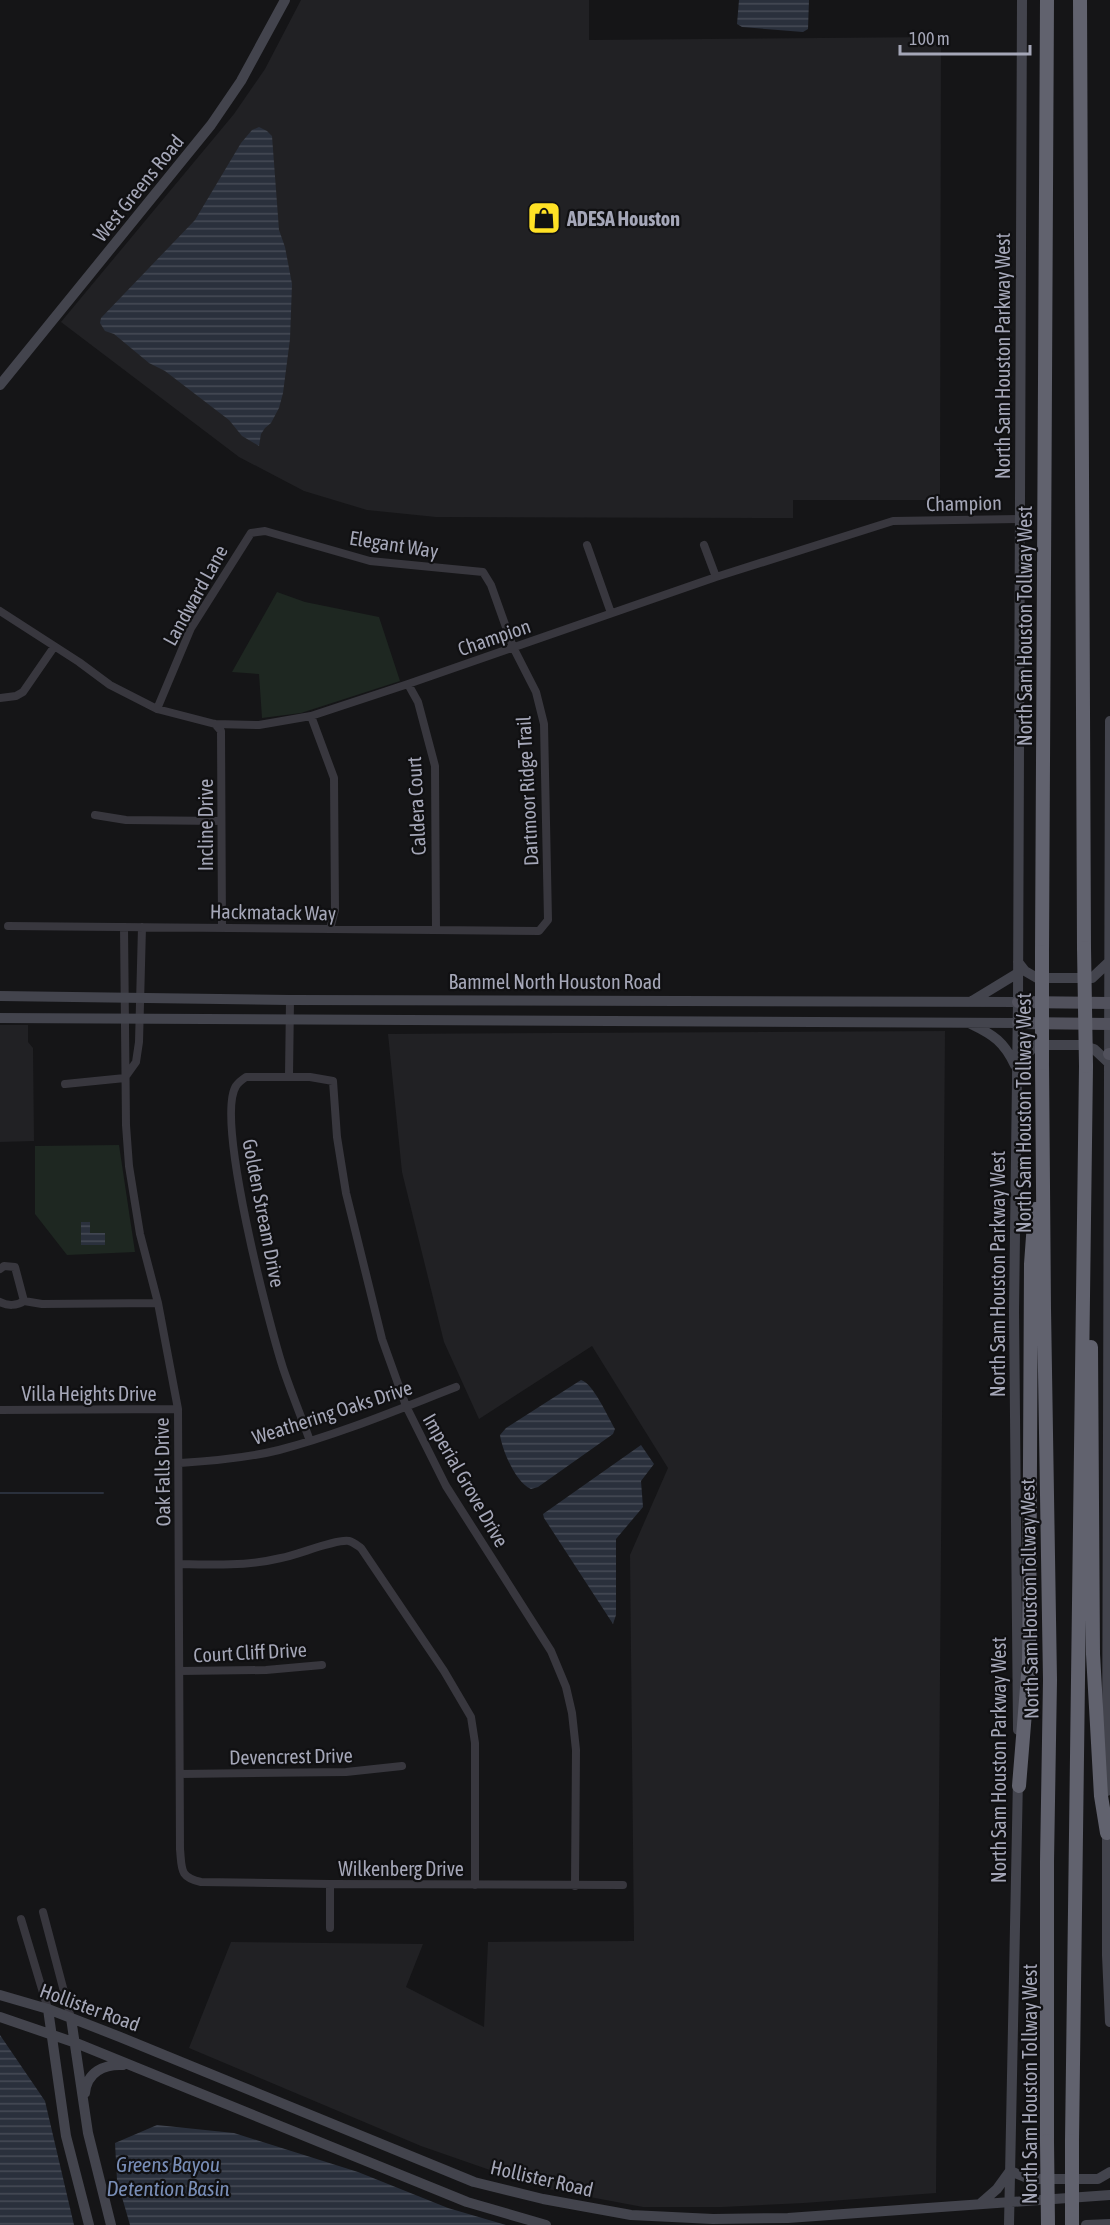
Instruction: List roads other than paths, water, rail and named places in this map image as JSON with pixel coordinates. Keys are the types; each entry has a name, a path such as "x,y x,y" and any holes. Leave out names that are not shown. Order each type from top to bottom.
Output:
{"highway":[{"name":"North Sam Houston Tollway West","path":"1047,0 1042,1105 1050,1680 1047,1862 1048,2225"},
{"path":"1074,2225 1072,2141 1086,1066 1080,0"},
{"path":"1018,1786 1029,1664 1031,1264 1042,1105"},
{"path":"1084,1212 1089,1271 1091,1352 1093,1653 1100,1785 1107,1833"}],"main road":[{"name":"West Greens Road","path":"0,385 211,125 241,81 285,0"},
{"name":"North Sam Houston Parkway West","path":"1009,2225 1018,1786 1014,1311 1018,1023 1022,0"},
{"path":"1110,721 1107,1833 1107,1955 1110,2022"},
{"path":"971,1002 1018,967 1037,978 1092,978 1110,961"},
{"name":"Bammel North Houston Road","path":"0,996 290,1000 1110,1003"},
{"path":"542,1021 543,1001"},
{"path":"714,1022 715,1001"},
{"name":"Bammel North Houston Road","path":"0,1018 1110,1024"},
{"path":"968,1023 1001,1041 1017,1070"},
{"path":"1017,1070 1036,1045 1080,1045 1094,1049 1109,1063"},
{"name":"Hollister Road","path":"0,1995 71,2018 474,2182 630,2220 789,2221 981,2203 1110,2195"},
{"path":"48,2009 66,2136 89,2225"},
{"name":"Hollister Road","path":"0,2017 52,2033 467,2202 546,2225"},
{"path":"71,2018 88,2133 111,2225"},
{"path":"84,2105 85,2088 99,2069 111,2065 135,2066"},
{"path":"301,2133 309,2115"},
{"path":"981,2203 997,2189 1010,2171 1030,2178 1098,2179 1110,2172"},
{"path":"467,2202 474,2182"},
{"path":"1086,2225 1110,2224"}],"street":[{"name":"Champion","path":"0,611 110,685 157,709 215,724 259,726 310,716 716,577 893,521 1019,519"},
{"name":"Elegant Way","path":"251,533 265,531 370,561 483,572 491,585"},
{"name":"Landward Lane","path":"157,709 191,627 251,533"},
{"path":"587,544 611,613"},
{"path":"704,545 716,577"},
{"name":"Dartmoor Ridge Trail","path":"491,585 513,647 536,692 544,724 548,920 539,931"},
{"path":"0,698 16,696 23,692 54,647"},
{"name":"Caldera Court","path":"408,684 418,702 435,765 436,930"},
{"path":"310,716 334,778 334,910 330,929"},
{"name":"Incline Drive","path":"215,724 221,731 222,928"},
{"path":"95,815 126,820 221,821"},
{"name":"Hackmatack Way","path":"8,926 539,931"},
{"name":"Oak Falls Drive","path":"124,927 126,1125 133,1200 158,1303 178,1409 182,1871"},
{"name":"Oak Falls Drive","path":"125,1078 136,1062 141,998 142,927"},
{"path":"288,1076 290,1000"},
{"name":"Golden Stream Drive","path":"310,1441 276,1345 245,1216 232,1147 232,1101 236,1085 246,1077 288,1076 333,1081"},
{"path":"65,1084 125,1078"},
{"name":"Imperial Grove Drive","path":"333,1081 338,1148 346,1194 382,1339 406,1406 450,1494 541,1635 557,1662 564,1681 572,1713 576,1750 575,1886"},
{"path":"0,1269 4,1266 15,1267 24,1301"},
{"path":"0,1302 10,1305 24,1301 42,1304 158,1303"},
{"name":"Weathering Oaks Drive","path":"180,1463 251,1456 310,1441 456,1387"},
{"name":"Villa Heights Drive","path":"0,1410 178,1409"},
{"path":"179,1564 255,1563 350,1541 361,1548 462,1699 473,1725 476,1743 475,1885"},
{"name":"Court Cliff Drive","path":"180,1671 266,1670 322,1665"},
{"name":"Devencrest Drive","path":"180,1774 346,1773 402,1766"},
{"name":"Wilkenberg Drive","path":"182,1871 189,1879 201,1882 623,1885"},
{"path":"330,1884 330,1928"},
{"path":"43,1912 71,2018"},
{"path":"21,1919 48,2009"}],"water":[{"path":"739,0 809,0 808,29 803,32 742,27 737,24"},
{"path":"259,127 272,136 279,230 285,247 292,284 290,339 283,393 279,408 271,423 261,434 259,446 242,436 229,420 165,371 149,363 114,334 105,331 100,323 101,318 195,220 241,143 252,130"},
{"path":"81,1222 90,1222 90,1233 105,1233 105,1245 81,1245"},
{"path":"581,1380 586,1382 600,1401 615,1429 613,1434 538,1487 531,1489 525,1486 515,1473 500,1435 506,1428"},
{"path":"641,1445 654,1464 641,1481 643,1507 616,1539 616,1615 613,1624 543,1514"},
{"name":"Greens Bayou Detention Basin","path":"0,2035 45,2101 74,2225 0,2225"},
{"name":"Greens Bayou Detention Basin","path":"157,2125 234,2133 358,2172 448,2208 506,2225 130,2225 117,2180 115,2143"}],"waterway":[{"path":"0,1493 103,1493"}],"place":[{"name":"ADESA Houston","path":"544,218"}]}
